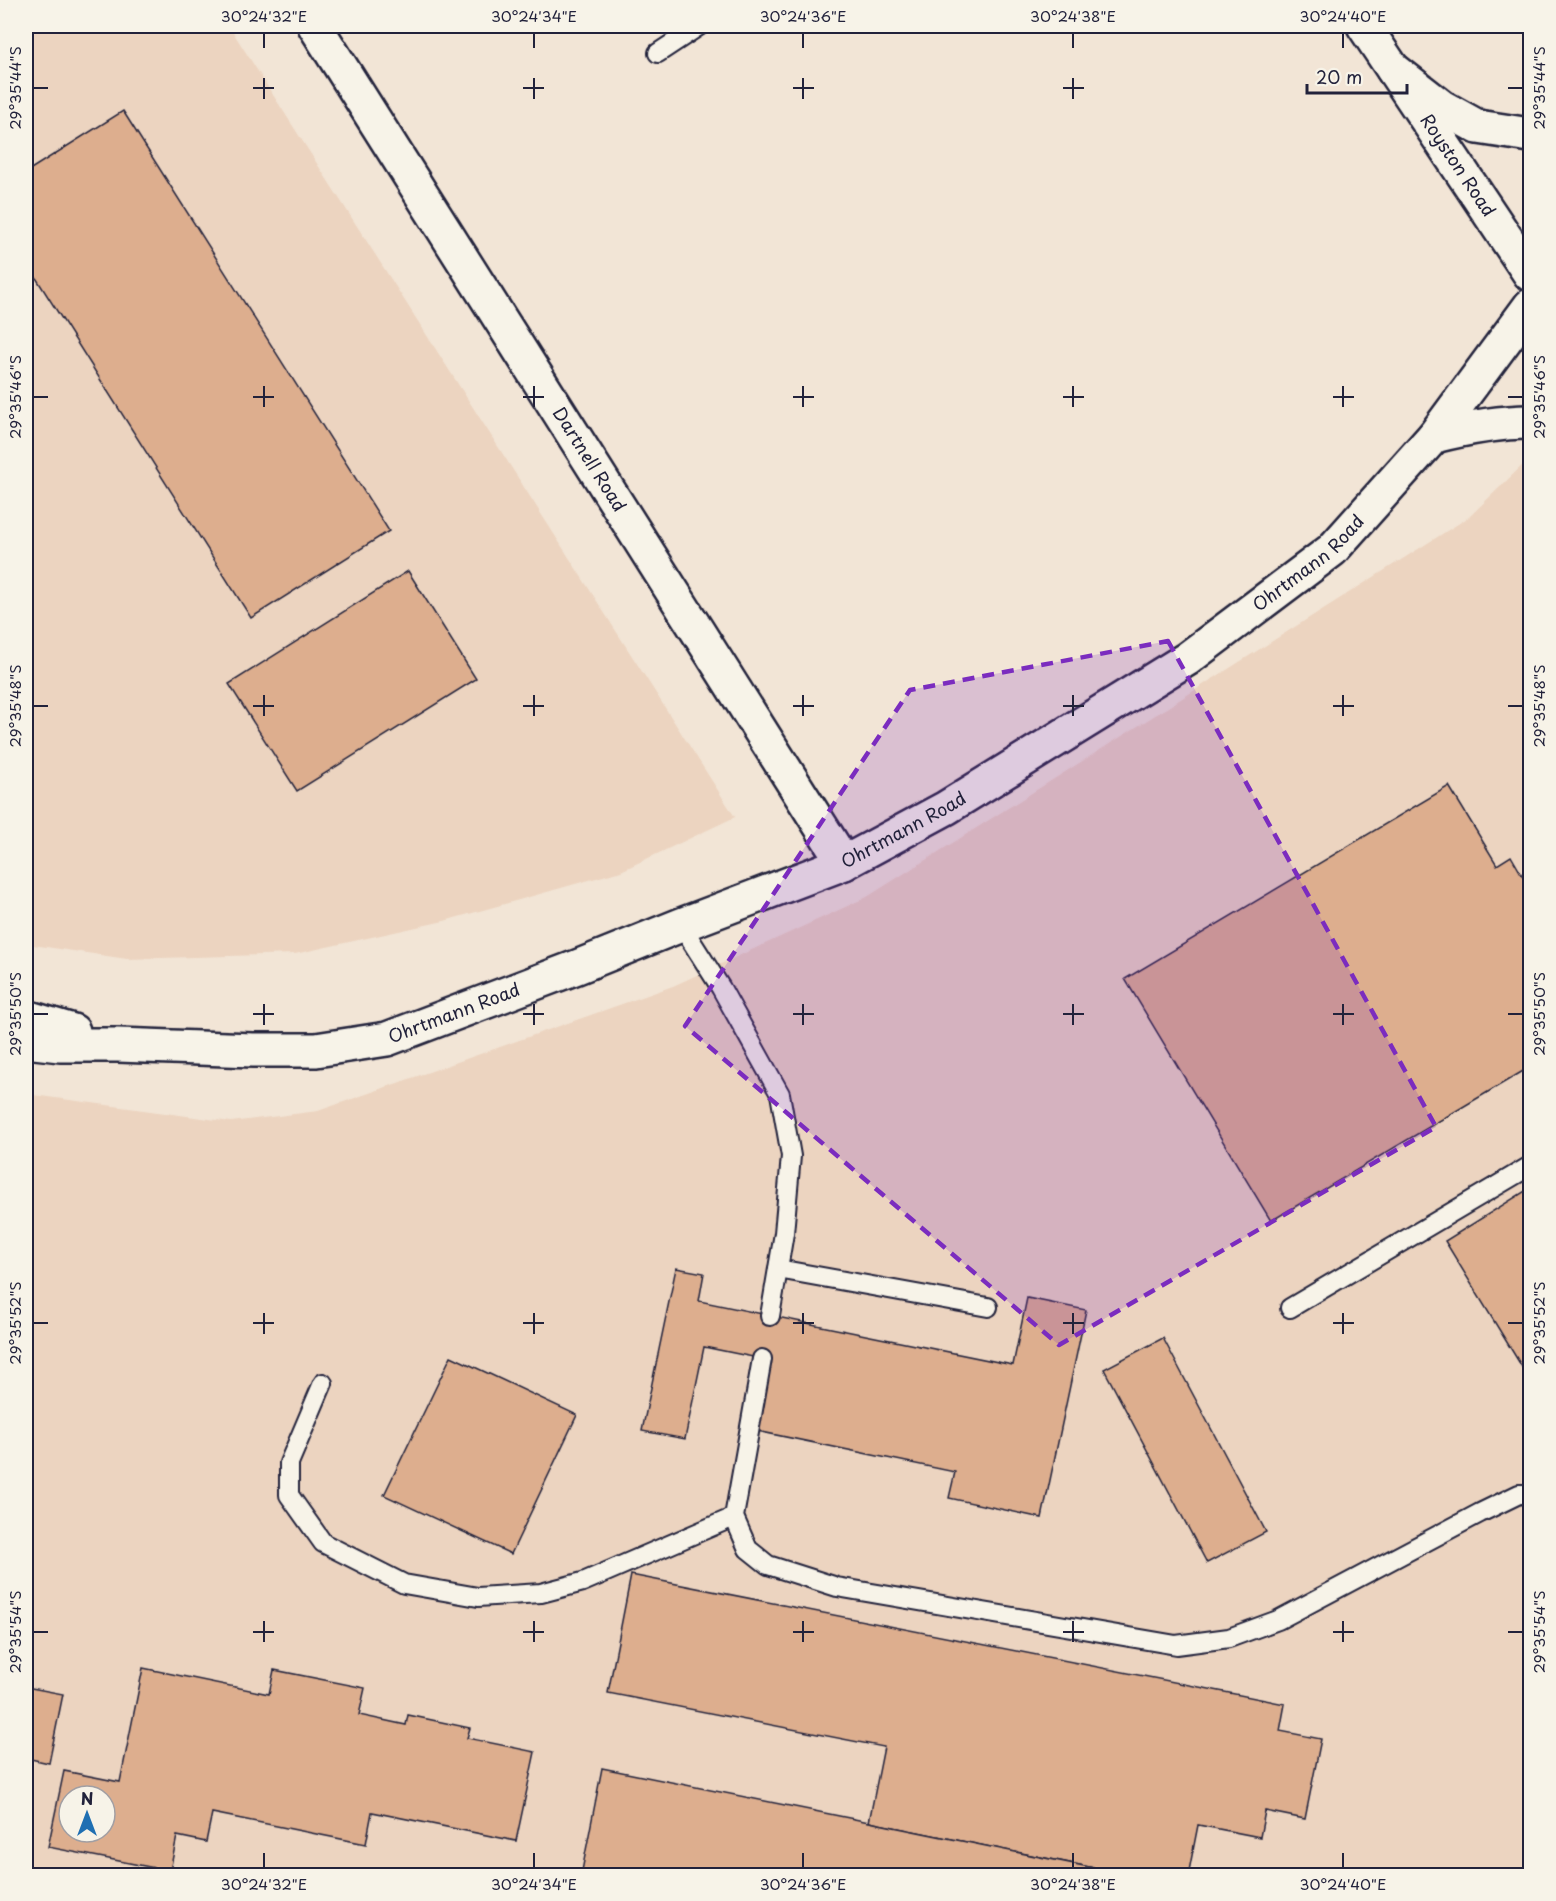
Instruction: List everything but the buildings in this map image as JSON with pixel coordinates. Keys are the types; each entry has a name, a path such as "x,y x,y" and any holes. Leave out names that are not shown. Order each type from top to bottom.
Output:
{"main road":[{"name":"Dartnell Road","path":"315,26 844,863"},
{"name":"Royston Road","path":"1364,26 1530,274"},
{"path":"1393,69 1442,107 1478,127 1530,135"},
{"name":"Ohrtmann Road","path":"26,1041 60,1045 316,1050 387,1039 577,968 681,925 844,863 946,808 1187,658 1332,550 1434,436 1530,306"},
{"path":"1434,436 1476,426 1530,422"},
{"name":"Ohrtmann Road","path":"26,1017 118,1045"}],"lane":[{"path":"658,53 699,26"},
{"path":"681,925 721,988 780,1094 791,1156 784,1233 770,1316"},
{"path":"1290,1308 1530,1166"},
{"path":"778,1269 988,1307"},
{"path":"762,1359 734,1516 748,1549 768,1565 837,1587 1176,1646 1229,1638 1278,1620 1480,1513 1519,1494 1530,1494"},
{"path":"323,1383 289,1463 289,1495 323,1543 404,1584 478,1597 541,1593 584,1582 734,1516"}],"highlighted area":[{"path":"1168,641 1436,1127 1059,1345 685,1026 910,690"}],"shaded area":[{"path":"26,26 229,26 735,817 621,871 444,921 295,954 127,959 26,944"},
{"path":"1530,458 1530,1875 26,1876 26,1094 231,1122 318,1111 673,986 867,897 1469,517"}]}
